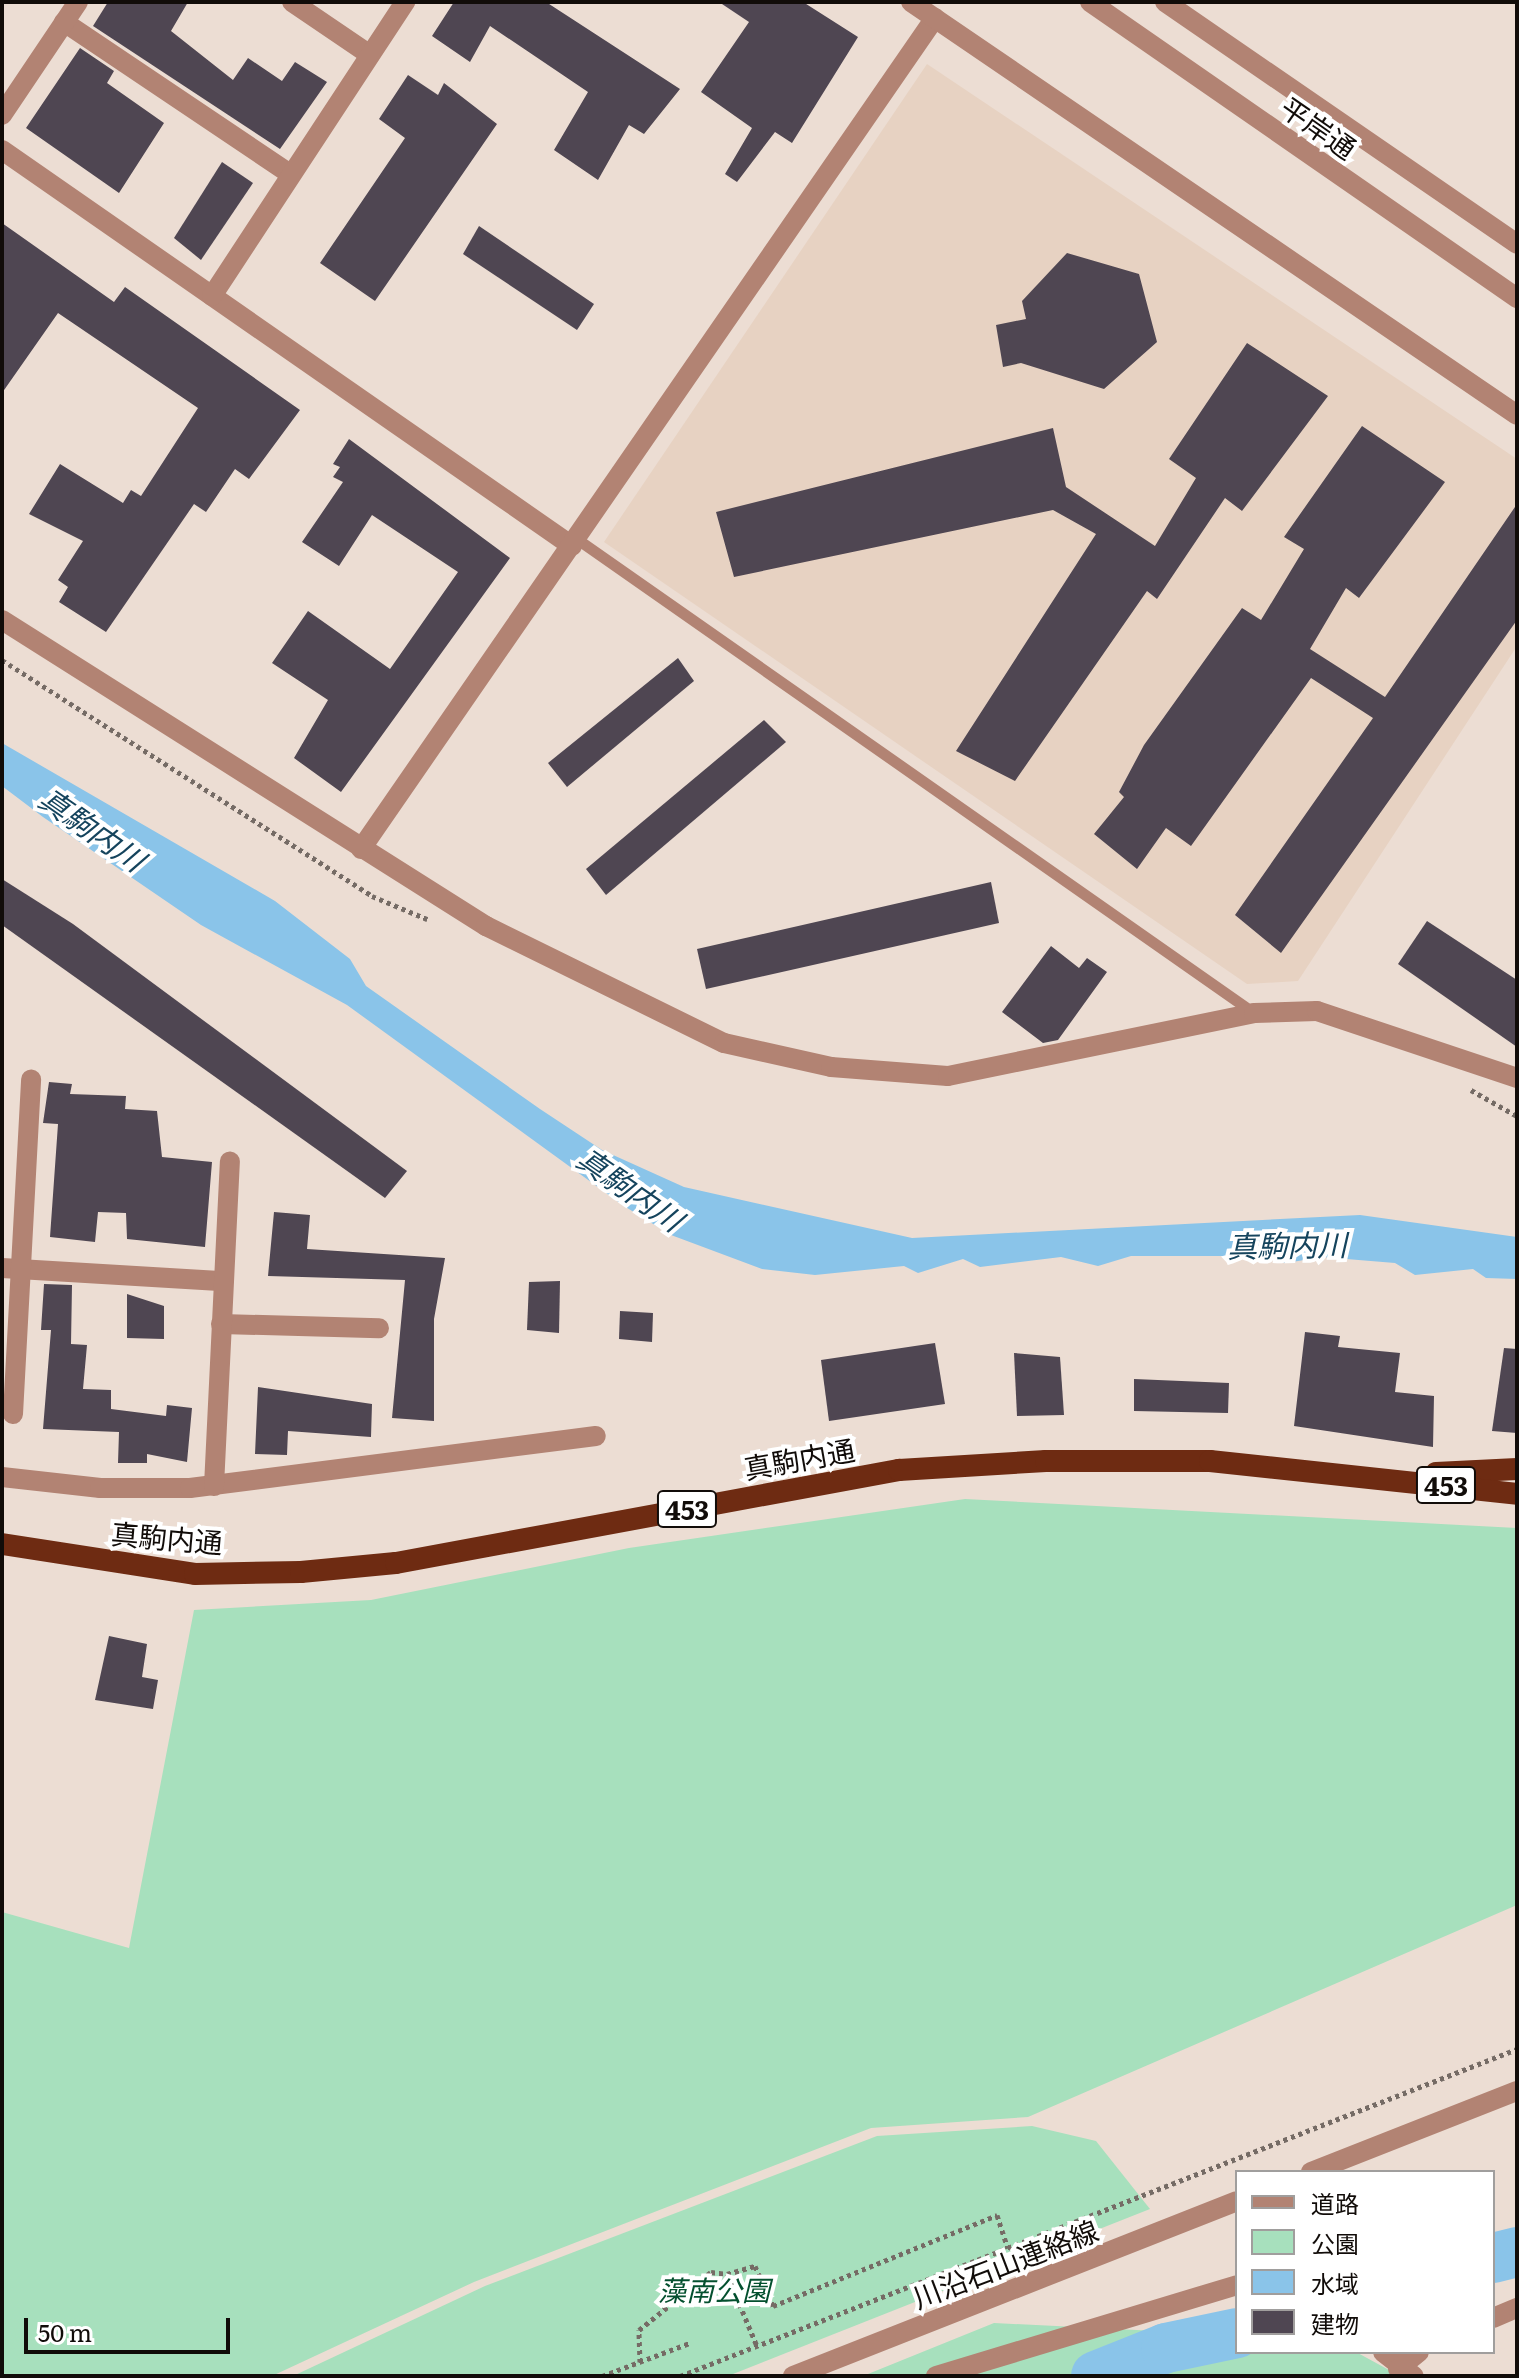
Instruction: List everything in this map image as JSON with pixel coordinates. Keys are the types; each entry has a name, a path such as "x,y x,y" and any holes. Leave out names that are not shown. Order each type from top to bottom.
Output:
{"highway":[{"name":"真駒内通","path":"2,1544 195,1574 301,1572 396,1563 899,1470 1210,1461 1375,1476 1517,1494"},
{"path":"1375,1476 1517,1469"},
{"path":"1375,1476 1517,1509"}],"street":[{"path":"2,115 78,2"},
{"path":"292,2 370,55"},
{"path":"212,296 405,2"},
{"path":"911,2 1517,415"},
{"name":"平岸通","path":"1090,2 1517,298"},
{"name":"平岸通","path":"1165,2 1517,244"},
{"path":"361,849 935,18"},
{"path":"64,22 290,174"},
{"path":"2,150 575,542"},
{"path":"2,620 361,849 600,987 724,1043 831,1067 948,1076 1254,1013 1317,1011 1517,1078"},
{"path":"13,1414 25,1270 31,1079"},
{"path":"214,1486 230,1161"},
{"path":"2,1268 224,1281"},
{"path":"221,1324 379,1328"},
{"path":"2,1477 100,1488 214,1486 596,1436"},
{"path":"1316,2170 1517,2091"},
{"name":"川沿石山連絡線","path":"793,2376 1235,2202"},
{"path":"936,2376 1235,2286"},
{"path":"1495,2317 1517,2308"},
{"path":"1385,2354 1406,2372 1418,2354"}],"lane":[{"path":"575,542 1254,1013"}],"path":[{"path":"2,660 372,896 432,922"},
{"path":"1456,1082 1517,1116"},
{"path":"680,2376 1517,2049"},
{"path":"640,2362 639,2330 711,2272 727,2274 755,2266 773,2306 997,2215 1008,2248"},
{"path":"727,2274 757,2346"},
{"path":"602,2376 690,2343"}],"shaded area":[{"path":"927,64 1517,459 1517,646 1298,981 1247,984 604,542"}],"green space":[{"path":"965,1499 1517,1528 1517,1905 1028,2117 871,2128 474,2282 272,2376 2,2376 2,1912 129,1948 194,1610 371,1600 629,1548"},
{"name":"藻南公園","path":"1032,2126 1096,2141 1150,2209 728,2376 293,2376 485,2286 877,2136"},
{"path":"994,2323 1235,2335 1235,2354 1360,2354 1400,2376 863,2376"}],"water":[{"name":"真駒内川","path":"2,743 275,901 350,959 366,986 540,1109 602,1150 684,1187 912,1238 1360,1215 1517,1237 1517,1279 1486,1278 1473,1269 1415,1275 1395,1263 1322,1257 1286,1263 1254,1256 1131,1256 1098,1266 1061,1257 980,1267 963,1259 918,1273 904,1266 815,1275 762,1269 671,1235 624,1206 347,1005 201,925 43,817 2,786"}],"building":[{"path":"108,2 188,2 171,31 233,80 248,58 282,81 295,62 327,82 280,149 93,26"},
{"path":"454,2 546,2 680,89 644,134 629,125 598,180 554,150 588,92 490,26 470,62 432,36"},
{"path":"719,2 803,2 858,37 792,143 775,132 737,182 725,174 752,128 701,92 749,22"},
{"path":"80,48 114,71 107,83 164,123 119,193 26,128"},
{"path":"408,75 438,95 444,83 497,124 375,301 320,263 405,138 379,119"},
{"path":"222,162 253,183 201,260 174,238"},
{"path":"2,223 114,302 125,287 300,410 249,479 235,469 206,512 194,504 106,632 59,602 68,587 58,580 83,541 29,514 60,464 123,503 131,490 141,496 198,408 58,313 2,393"},
{"path":"479,226 594,304 577,330 463,254"},
{"path":"1067,253 1139,274 1157,342 1104,389 1021,363 1003,367 996,325 1026,319 1022,301"},
{"path":"1247,343 1328,396 1242,511 1225,498 1157,599 1147,591 1015,781 956,751 1096,534 1053,510 734,577 716,512 1053,428 1066,487 1155,546 1196,478 1169,459"},
{"path":"1362,426 1445,482 1359,598 1346,588 1310,649 1385,697 1517,504 1517,620 1281,953 1235,915 1373,718 1311,678 1191,846 1166,828 1137,869 1094,834 1124,797 1119,792 1144,745 1242,608 1261,620 1304,549 1284,537"},
{"path":"349,439 510,558 341,792 294,758 328,700 272,663 308,611 390,669 458,572 372,515 339,566 302,542 343,482 333,477 340,467 333,464"},
{"path":"678,658 694,681 567,787 548,763"},
{"path":"764,720 786,742 606,895 586,869"},
{"path":"2,879 73,924 407,1171 385,1198 2,925"},
{"path":"991,882 999,923 706,989 697,949"},
{"path":"1427,921 1517,980 1517,1047 1398,964"},
{"path":"1051,946 1079,968 1087,958 1107,972 1058,1040 1043,1043 1002,1012"},
{"path":"49,1082 72,1084 70,1094 126,1096 125,1109 157,1111 162,1157 212,1162 205,1247 127,1239 126,1213 98,1212 95,1242 50,1237 58,1124 43,1123"},
{"path":"274,1212 310,1215 307,1249 445,1258 434,1319 434,1421 392,1418 405,1280 268,1276"},
{"path":"560,1281 559,1333 527,1330 529,1282"},
{"path":"44,1284 72,1285 71,1344 87,1345 83,1389 111,1390 111,1409 166,1416 167,1405 192,1408 187,1462 147,1454 147,1463 118,1463 119,1432 43,1429 51,1330 41,1330"},
{"path":"127,1294 164,1306 164,1339 127,1338"},
{"path":"620,1311 653,1313 652,1342 619,1339"},
{"path":"1305,1332 1340,1336 1338,1347 1400,1353 1395,1392 1434,1396 1433,1447 1294,1426"},
{"path":"935,1343 945,1404 829,1421 821,1360"},
{"path":"1504,1348 1517,1349 1517,1433 1492,1431"},
{"path":"1014,1353 1060,1357 1064,1415 1017,1416"},
{"path":"1134,1379 1229,1383 1228,1413 1134,1411"},
{"path":"258,1387 372,1404 371,1437 288,1431 287,1455 255,1454"},
{"path":"109,1636 147,1644 142,1677 158,1680 153,1709 95,1700"}],"waterway":[{"path":"1495,2258 1517,2252"},
{"path":"1096,2376 1166,2348 1235,2333"}]}
